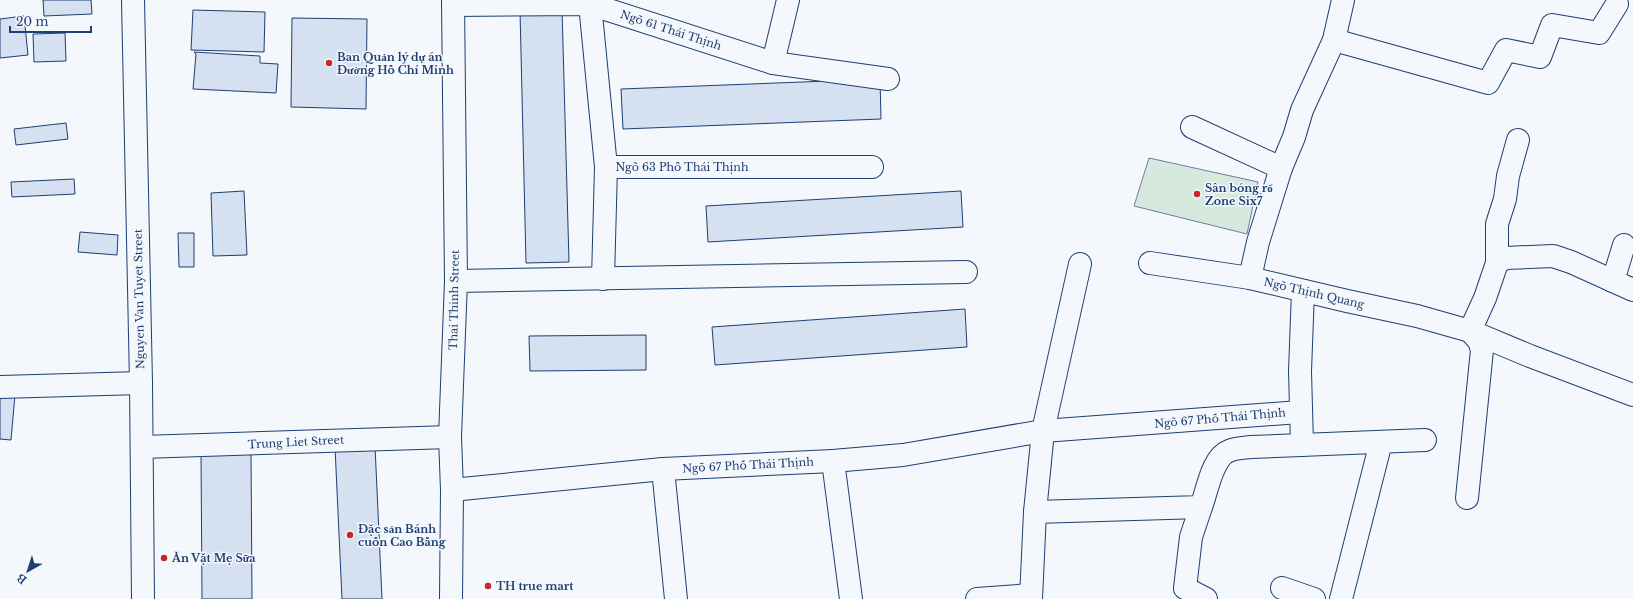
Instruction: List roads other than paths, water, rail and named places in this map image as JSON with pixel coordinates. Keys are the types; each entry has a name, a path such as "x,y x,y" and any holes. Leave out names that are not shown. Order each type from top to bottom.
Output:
{"street":[{"name":"Nguyen Van Tuyet Street","path":"133,0 141,383 143,599"},
{"path":"773,63 788,0"},
{"name":"Ngõ Thịnh Quang","path":"1343,0 1334,40 1302,110 1294,137 1281,168 1258,242 1250,278 1417,316 1470,331 1530,356 1633,395"},
{"name":"Ngõ 61 Thái Thịnh","path":"453,2 590,4 773,63 888,80"},
{"name":"Thai Thinh Street","path":"451,599 452,490 450,437 456,281 453,2"},
{"path":"590,4 606,167"},
{"path":"1334,40 1488,83 1506,50 1540,57 1552,25 1599,33 1617,4"},
{"path":"1192,127 1281,168"},
{"path":"1467,498 1482,350 1479,341 1470,331 1485,298 1497,263 1497,224 1505,199 1508,176 1518,140"},
{"name":"Ngõ 63 Phố Thái Thịnh","path":"603,279 606,167 872,167"},
{"path":"1613,281 1624,245"},
{"path":"1497,263 1505,258 1553,256 1571,262 1633,290"},
{"path":"1150,263 1250,278"},
{"path":"977,599 1031,597 1035,512 1043,431 1080,264"},
{"path":"456,281 966,272"},
{"name":"Ngõ 67 Phố Thái Thịnh","path":"452,490 663,470 833,461 903,455 1043,431 1300,412 1303,290"},
{"path":"0,386 141,383"},
{"path":"1300,412 1302,445"},
{"name":"Trung Liet Street","path":"142,447 450,437"},
{"path":"1206,599 1185,588 1191,537 1214,467 1220,457 1229,451 1250,447 1425,440"},
{"path":"1341,599 1381,442"},
{"path":"833,461 851,599"},
{"path":"663,470 676,599"},
{"path":"1035,512 1201,507"},
{"path":"1282,588 1314,599"}],"place":[{"name":"Ban Quản lý dự án Đường Hồ Chí Minh","path":"329,63"},
{"name":"Sân bóng rổ Zone Six7","path":"1197,194"},
{"name":"Đặc sản Bánh cuốn Cao Bằng","path":"350,535"},
{"name":"Ăn Vặt Mẹ Sữa","path":"164,558"},
{"name":"TH true mart","path":"488,586"}]}
